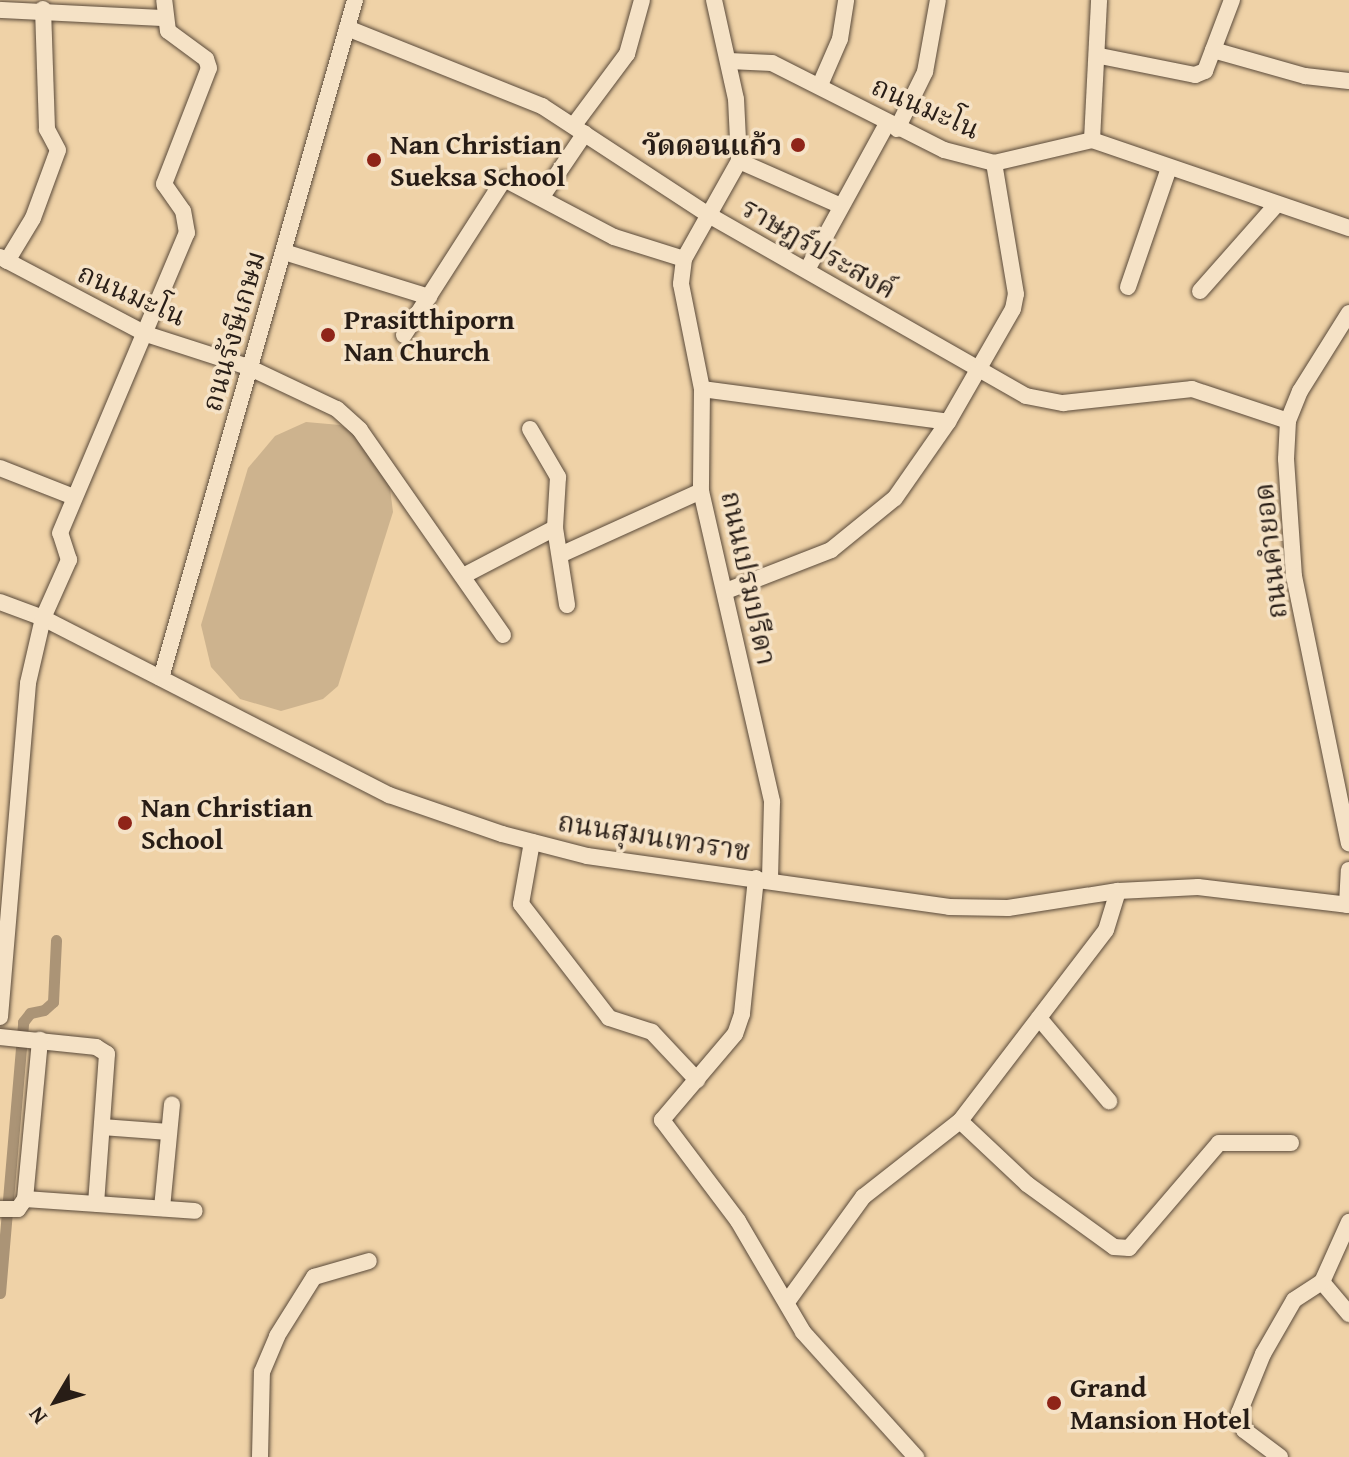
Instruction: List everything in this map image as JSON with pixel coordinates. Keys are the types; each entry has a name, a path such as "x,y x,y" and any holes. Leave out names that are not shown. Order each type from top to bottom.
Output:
{"street":[{"path":"0,1017 8,834 28,683 43,618 69,560 60,533 187,233 183,211 164,184 166,172 209,68 206,59 168,31 164,0"},
{"name":"ถนนรังษีเกษม","path":"161,678 355,0"},
{"path":"541,198 579,129 627,54 642,0"},
{"path":"714,0 729,61 739,161 841,206"},
{"path":"820,85 840,39 846,0"},
{"path":"808,268 841,206 925,72 938,0"},
{"path":"1099,0 1100,56 1092,140 1349,228"},
{"path":"1100,56 1195,75 1205,71 1232,0"},
{"path":"0,10 43,9 164,18"},
{"path":"3,259 33,218 58,150 47,129 43,9"},
{"name":"ราษฎร์ประสงค์","path":"347,28 542,106 707,214 808,268 978,373 1026,396 1063,403 1192,389 1288,421"},
{"path":"1213,50 1305,76 1349,81"},
{"name":"ถนนมะโน","path":"729,61 772,63 944,150 994,163 1092,140"},
{"name":"ถนนเปรมปรีดา","path":"739,161 684,259 681,284 702,389 701,491 772,802 742,1014 735,1034 662,1120 738,1221 787,1302"},
{"path":"726,591 831,550 895,498 948,422 978,373 1016,294 994,163"},
{"path":"1128,287 1169,168"},
{"path":"404,335 504,179 614,237 684,259"},
{"path":"1200,291 1277,204"},
{"path":"284,252 429,297"},
{"name":"ถนนมะโน","path":"3,259 146,334 248,367 312,394 360,430 503,635"},
{"name":"ถนนคำยอด","path":"1349,313 1300,391 1288,421 1294,576 1349,843"},
{"path":"702,389 948,422"},
{"path":"530,429 558,477 555,528 567,605"},
{"path":"0,468 74,497"},
{"path":"560,555 701,491"},
{"path":"463,576 555,528"},
{"name":"ถนนสุมนเทวราช","path":"0,602 43,618 389,795 532,842 587,856 949,907 1008,908 1118,891 1198,887 1348,905"},
{"path":"532,842 521,904 609,1018 652,1032 697,1080"},
{"path":"1348,905 1349,870"},
{"path":"916,1457 834,1371 787,1302 863,1197 960,1121 1106,930 1118,891"},
{"path":"1039,1018 1109,1101"},
{"path":"0,1037 96,1047 107,1054 96,1204"},
{"path":"22,1204 40,1040"},
{"path":"162,1208 172,1104"},
{"path":"960,1121 1027,1184 1114,1247 1129,1248 1219,1143 1291,1143"},
{"path":"102,1127 169,1132"},
{"path":"0,1209 22,1204 96,1204 195,1211"},
{"path":"1280,1457 1244,1430 1239,1413 1263,1354 1294,1300 1322,1282 1349,1222"},
{"path":"260,1457 262,1372 277,1336 314,1277 369,1261"},
{"path":"1322,1282 1349,1314"}],"shaded area":[{"path":"306,422 340,425 367,442 388,472 393,512 338,686 323,699 281,711 240,699 211,667 201,625 248,468 275,436"}],"waterway":[{"path":"0,1293 23,1022 30,1013 44,1010 53,1002 56,940"}],"place":[{"name":"วัดดอนแก้ว","path":"798,145"},
{"name":"Nan Christian Sueksa School","path":"374,160"},
{"name":"Prasitthiporn Nan Church","path":"328,335"},
{"name":"Nan Christian School","path":"125,823"},
{"name":"Grand Mansion Hotel","path":"1054,1403"}]}
